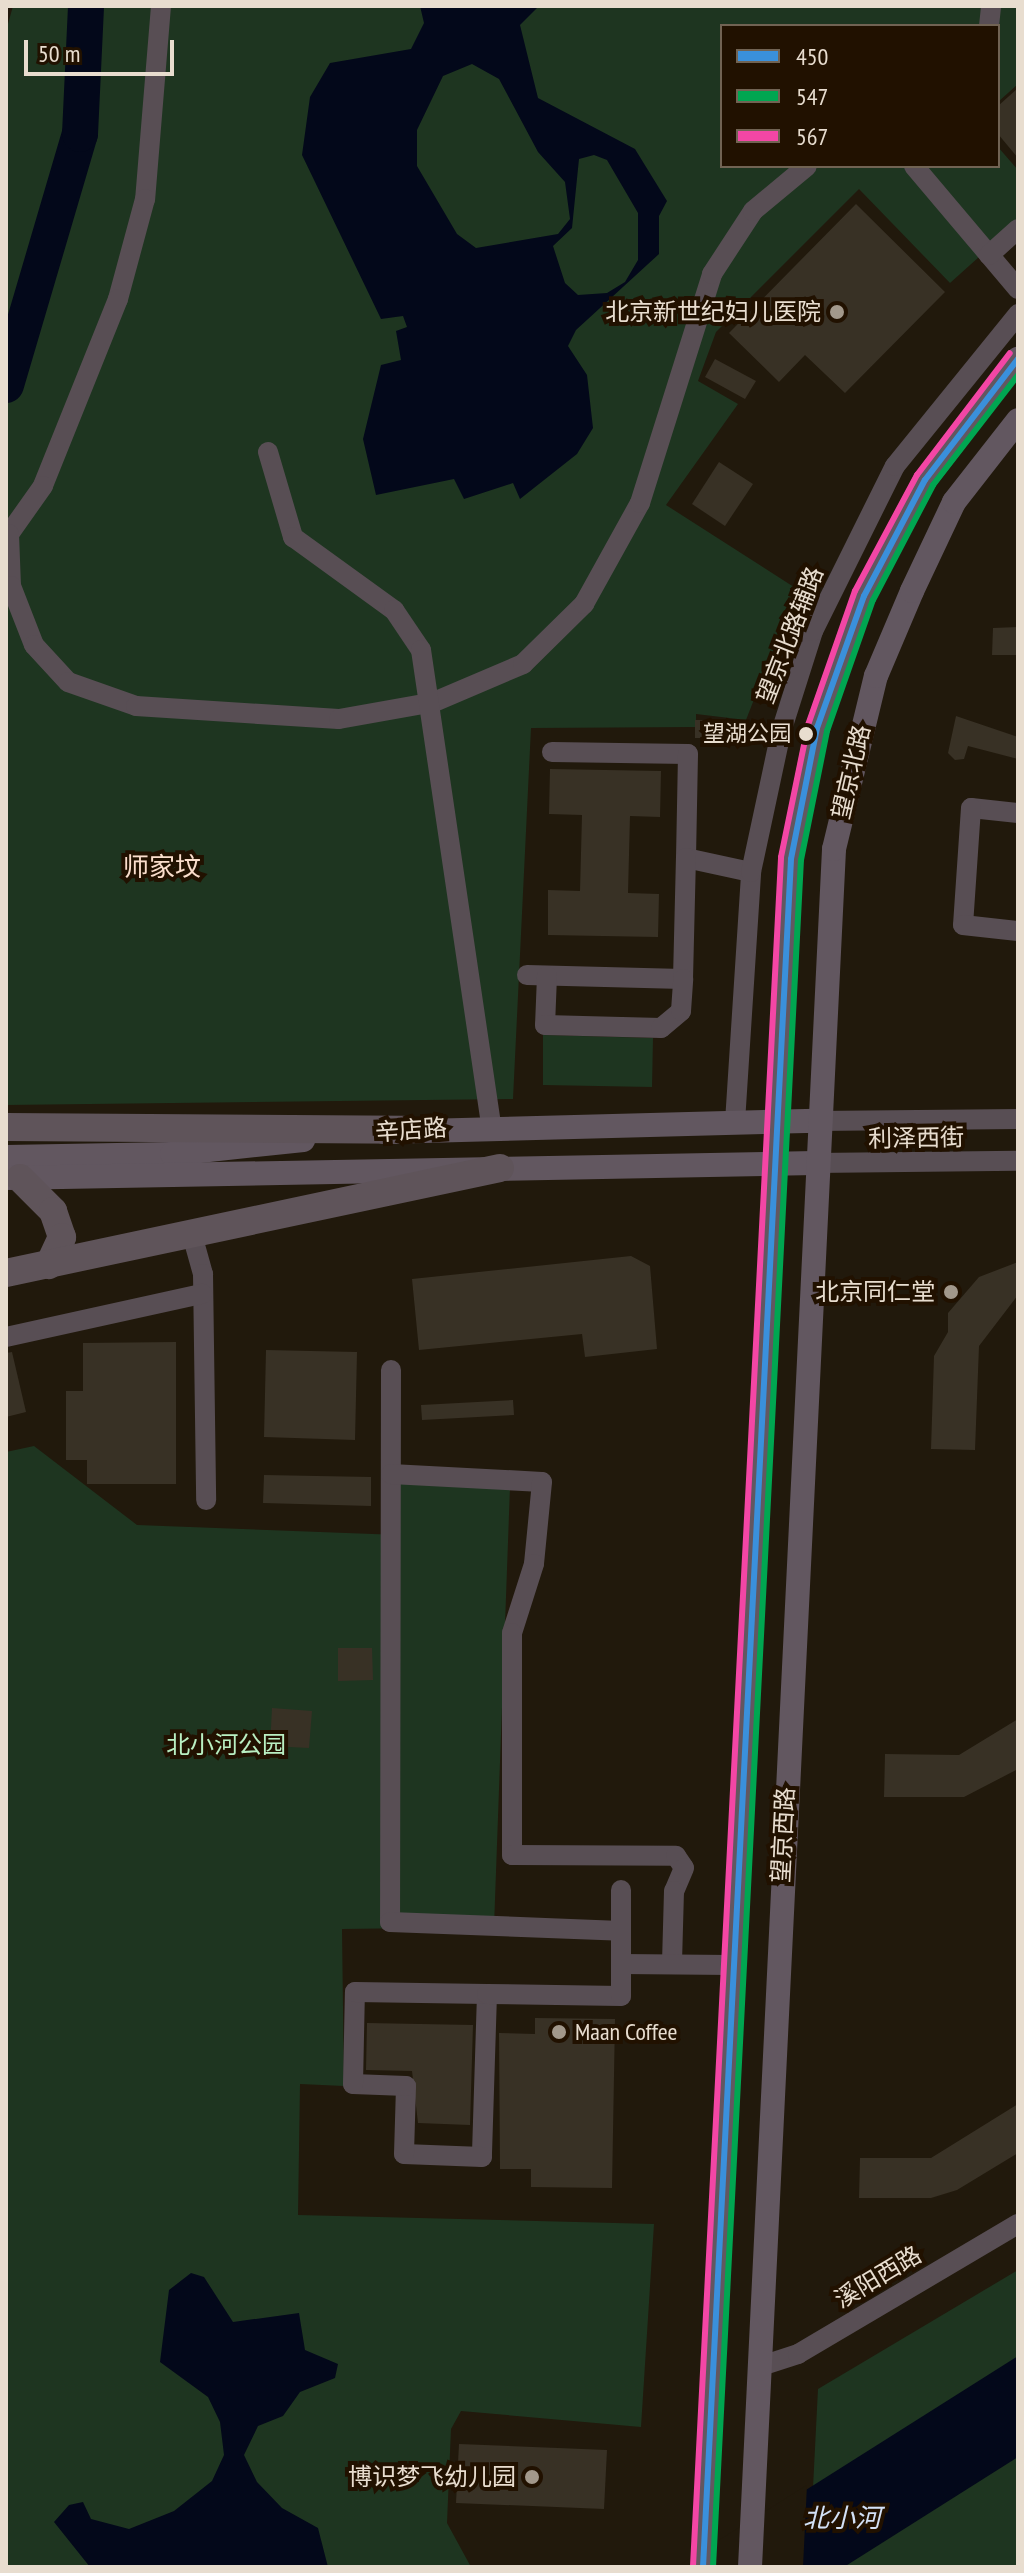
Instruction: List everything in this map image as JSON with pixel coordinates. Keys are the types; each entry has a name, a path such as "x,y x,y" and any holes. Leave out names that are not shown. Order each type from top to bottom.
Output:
{"highway":[{"path":"6,1127 403,1130"},
{"path":"6,1273 191,1231 500,1168"},
{"path":"11,1171 53,1211 62,1237 49,1265"}],"main road":[{"name":"望京北路","path":"774,1122 791,859 817,728 891,540 978,405 1018,359"},
{"name":"望京北路","path":"815,1163 834,849 863,722 954,502 1018,420"},
{"name":"辛店路","path":"11,1171 403,1130 491,1125 817,1121"},
{"name":"望京西路","path":"703,2567 774,1122"},
{"name":"辛店路","path":"11,1171 815,1163"},
{"name":"望京西路","path":"750,2567 815,1163"}],"street":[{"path":"161,6 145,199 88,382 43,486 9,534 11,586 34,645 68,682 136,706 339,719 434,702 523,664 584,604 640,503 712,274 753,211 805,168"},
{"path":"916,168 1018,289"},
{"path":"989,255 1018,229"},
{"name":"望京北路辅路","path":"735,1122 751,872 781,732 813,631 857,537 895,466 1018,314"},
{"path":"268,452 293,537 394,610 421,650 434,702 491,1125"},
{"path":"552,752 688,754 683,979 681,1011 661,1028 545,1025 537,975 683,979"},
{"path":"1018,813 971,808 963,925 1018,931"},
{"path":"686,858 751,872"},
{"name":"利泽西街","path":"817,1121 1018,1119"},
{"name":"利泽西街","path":"815,1163 1018,1161"},
{"path":"191,1231 202,1294 206,1500"},
{"path":"6,1337 202,1294"},
{"path":"391,1370 390,1922 621,1931"},
{"path":"391,1474 542,1482 534,1564 511,1647 512,1855 676,1856 684,1868 674,1891 672,1964"},
{"path":"487,1994 482,2157 404,2154 406,2086 353,2084 355,1992 621,1996 621,1890"},
{"path":"621,1964 731,1965"},
{"name":"溪阳西路","path":"761,2366 798,2354 1018,2224"}],"green space":[{"name":"望湖公园","path":"13,6 1018,6 1018,84 1000,100 1000,24 720,24 720,168 1000,168 1000,149 1018,170 1018,222 950,283 859,189 716,332 698,381 738,404 666,505 797,589 746,720 696,714 696,727 531,728 513,1099 6,1105 6,31"},
{"path":"543,1035 653,1038 652,1087 543,1085"},
{"name":"北小河公园","path":"34,1446 137,1525 399,1535 399,1481 510,1487 494,1927 342,1929 344,2086 300,2084 298,2215 654,2224 641,2427 461,2411 451,2429 447,2523 471,2567 6,2567 6,1452"},
{"path":"1018,2270 1018,2567 809,2567 818,2389"}],"water":[{"path":"420,6 539,6 520,25 538,98 635,149 667,201 659,216 659,254 576,330 568,346 587,375 593,428 577,454 520,499 513,483 464,499 454,479 376,495 363,439 381,365 401,360 396,331 407,327 403,316 381,319 302,155 310,97 330,63 411,49 424,23","holes":["472,64 499,79 538,152 565,182 570,219 558,234 476,248 457,234 417,166 417,130 443,76","594,155 607,160 638,213 638,260 625,282 607,293 578,295 565,283 553,246 572,228 579,159"]},
{"path":"191,2273 204,2277 233,2322 299,2313 305,2350 338,2364 335,2378 300,2392 283,2416 258,2426 244,2455 257,2482 282,2508 318,2528 328,2567 90,2567 54,2522 69,2505 83,2502 91,2519 129,2529 174,2511 212,2481 224,2455 220,2422 208,2397 160,2362 169,2290"},
{"name":"北小河","path":"1018,2356 1018,2457 844,2567 684,2567"}],"pier":[{"path":"807,2485 803,2567 680,2567 681,2564"}],"building":[{"path":"1018,88 1018,158 1000,136 1000,104"},
{"name":"北京新世纪妇儿医院","path":"856,204 945,292 845,393 805,355 779,382 729,333"},
{"path":"715,359 756,381 745,399 705,377"},
{"path":"719,462 753,484 725,526 692,504"},
{"path":"1018,627 1018,655 992,655 993,628"},
{"path":"956,716 1018,737 1018,759 968,746 964,759 955,760 948,753"},
{"path":"695,720 719,720 720,738 695,738"},
{"path":"550,769 661,771 660,817 630,816 628,893 659,894 658,937 548,935 548,890 580,891 582,815 549,814"},
{"path":"631,1256 650,1266 657,1349 585,1357 582,1334 419,1350 412,1279"},
{"path":"1018,1262 1018,1295 979,1346 975,1450 931,1449 934,1356 948,1332 948,1313 979,1277"},
{"path":"176,1342 176,1484 87,1484 87,1460 66,1460 66,1391 83,1391 83,1343"},
{"path":"266,1350 357,1352 355,1440 264,1437"},
{"path":"12,1352 26,1412 6,1417 6,1353"},
{"path":"513,1400 514,1415 422,1420 421,1405"},
{"path":"264,1475 371,1477 371,1506 263,1503"},
{"path":"338,1648 372,1648 373,1680 338,1681"},
{"path":"272,1708 312,1711 309,1748 270,1746"},
{"path":"1018,1719 1018,1769 964,1797 884,1797 885,1754 959,1755"},
{"path":"535,2018 615,2019 612,2188 531,2187 531,2169 500,2169 499,2033 535,2034"},
{"path":"367,2023 473,2025 470,2125 418,2123 412,2071 366,2070"},
{"path":"1018,2104 1018,2153 957,2190 931,2198 859,2198 860,2158 931,2158"},
{"name":"博识梦飞幼儿园","path":"459,2444 607,2450 604,2509 456,2503"}],"waterway":[{"path":"6,385 80,134 86,6"}],"transit line":[{"name":"567","path":"693,2566 781,857 808,725 855,591 917,475 1010,353"},
{"name":"450","path":"703,2567 791,859 817,728 864,596 925,480 1018,359"},
{"name":"547","path":"713,2567 801,860 827,731 873,600 933,485 1018,375"}],"place":[{"name":"北京新世纪妇儿医院","path":"837,312"},
{"name":"望湖公园","path":"806,734"},
{"name":"北京同仁堂","path":"951,1292"},
{"name":"Maan Coffee","path":"559,2032"},
{"name":"博识梦飞幼儿园","path":"532,2477"}],"district":[{"name":"师家坟","path":"162,867"}]}
